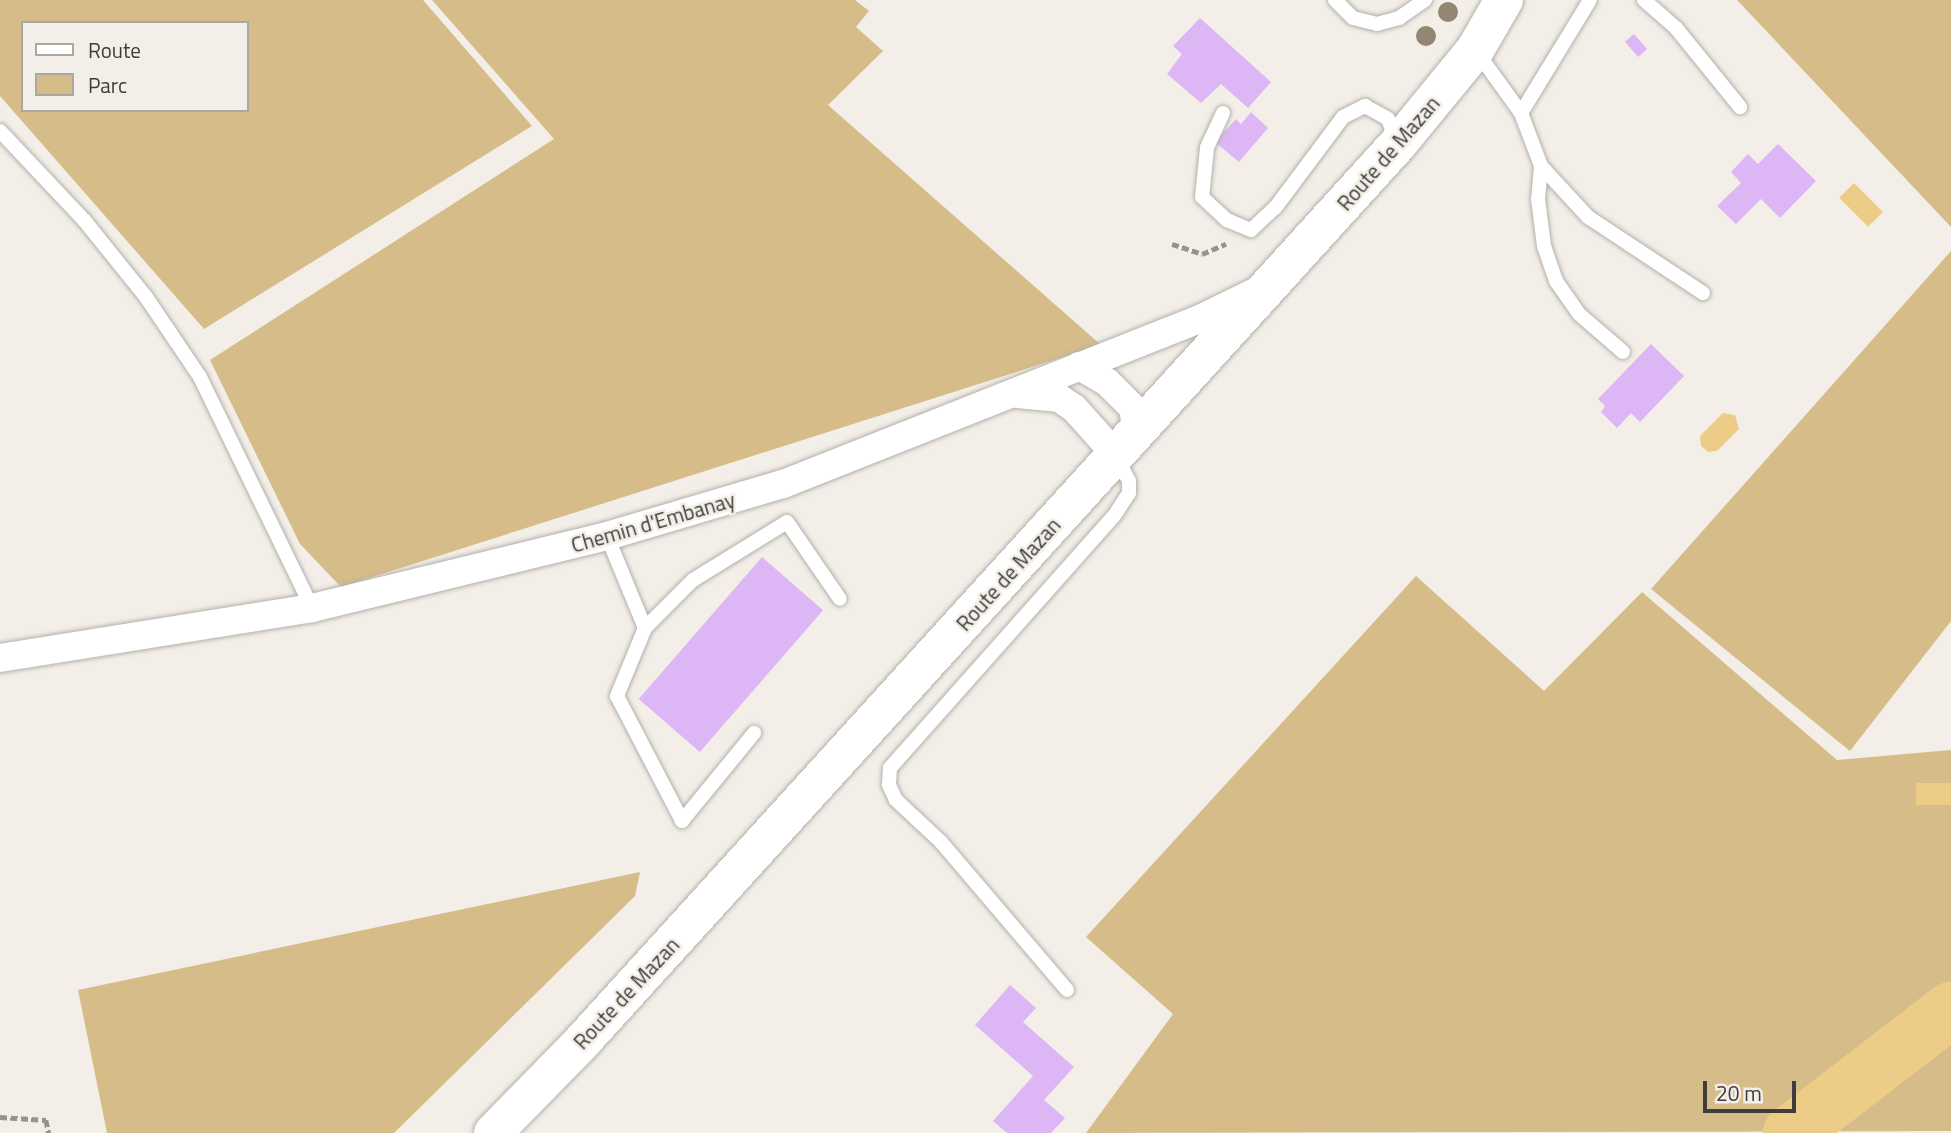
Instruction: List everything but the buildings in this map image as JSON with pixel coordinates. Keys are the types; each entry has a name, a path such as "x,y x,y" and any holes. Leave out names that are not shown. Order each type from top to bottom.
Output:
{"main road":[{"name":"Route de Mazan","path":"492,1133 599,1023 1398,145 1475,50 1504,0"}],"street":[{"name":"Chemin d'Embanay","path":"0,658 312,608 607,537 783,484 1204,317 1274,281"},
{"path":"1015,394 1059,398 1126,444 1133,408 1107,382 1079,366"}],"lane":[{"path":"1335,0 1353,18 1377,24 1399,18 1425,0"},
{"path":"1521,113 1591,0"},
{"path":"1644,0 1676,28 1740,107"},
{"path":"1475,50 1521,113 1541,166 1588,217 1703,293"},
{"path":"1223,113 1207,148 1202,197 1227,220 1251,230 1275,208 1343,117 1365,106 1388,120 1398,145"},
{"path":"0,131 84,220 146,297 200,377 312,608"},
{"path":"1541,166 1538,199 1544,246 1556,281 1579,314 1623,352"},
{"path":"1067,990 941,842 896,800 889,785 890,768 1114,516 1129,493 1126,444"},
{"path":"754,733 682,821 617,696 645,628 693,580 787,522 840,599"},
{"path":"607,537 645,628"}],"path":[{"path":"1172,243 1202,254 1251,230"},
{"path":"0,1117 46,1121 49,1133"}],"green space":[{"path":"0,0 423,0 532,126 204,329 0,96"},
{"path":"432,0 855,0 869,11 856,27 883,51 828,105 1101,345 341,587 300,544 210,360 554,139"},
{"path":"1737,0 1951,0 1951,227"},
{"path":"1951,251 1951,621 1850,751 1651,589"},
{"path":"1416,576 1544,691 1642,592 1837,760 1951,750 1951,1131 1086,1133 1173,1014 1086,937"},
{"path":"640,872 635,896 394,1133 107,1133 78,990"}],"shaded area":[{"path":"1854,183 1883,212 1868,227 1839,198"},
{"path":"1723,413 1735,415 1739,429 1717,451 1708,452 1701,446 1700,436"},
{"path":"1916,783 1951,783 1951,805 1916,805"}],"waterway":[{"path":"1791,1133 1951,1010"}]}
